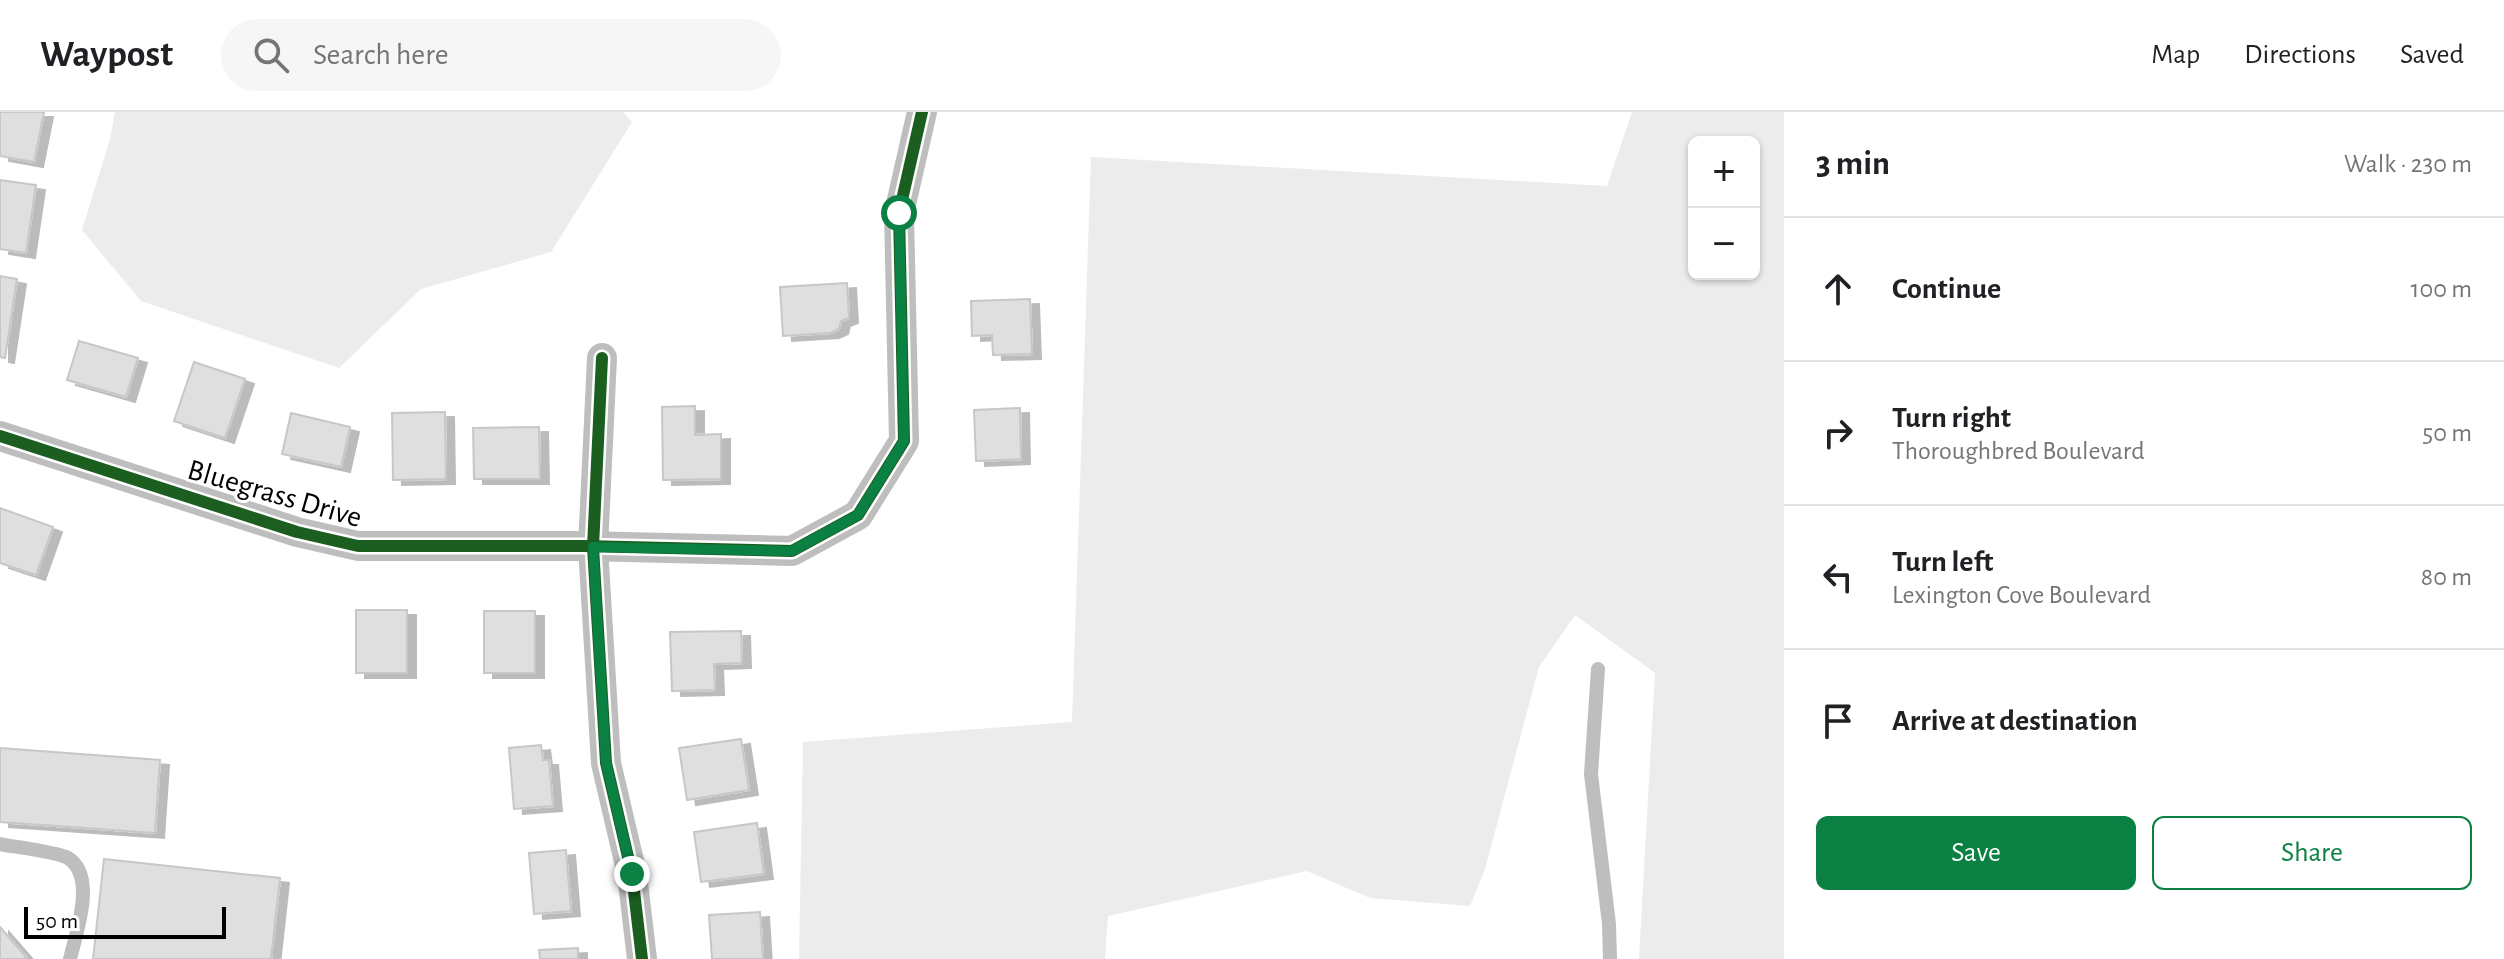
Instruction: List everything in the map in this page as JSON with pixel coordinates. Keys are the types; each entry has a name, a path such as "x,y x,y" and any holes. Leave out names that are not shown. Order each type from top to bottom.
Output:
{"street":[{"name":"Bluegrass Drive","path":"0,436 297,532 358,546 792,551 858,515 904,441 899,213 922,112"},
{"path":"602,358 593,547 606,763 632,874 642,959"}],"lane":[{"path":"1598,669 1591,774 1609,924 1610,959"},
{"path":"0,844 68,858 81,871 84,899 70,959"}],"shaded area":[{"path":"115,112 623,112 632,122 551,252 421,289 339,368 141,301 82,230 110,139"},
{"path":"1632,112 1784,112 1784,959 1639,959 1655,673 1575,615 1539,667 1485,869 1470,906 1370,898 1307,871 1108,916 1105,959 799,959 803,742 1072,722 1091,157 1607,186"}],"building":[{"path":"0,112 44,112 34,162 0,156"},
{"path":"0,180 36,185 26,253 0,249"},
{"path":"0,276 17,279 5,358 0,357"},
{"path":"847,283 849,318 841,321 839,329 830,333 783,336 780,287"},
{"path":"1030,299 1032,354 993,355 992,335 972,336 971,301"},
{"path":"79,341 138,358 126,397 67,380"},
{"path":"194,362 245,379 225,438 174,421"},
{"path":"695,406 695,435 721,434 721,479 663,480 662,407"},
{"path":"1020,408 1021,459 976,461 974,410"},
{"path":"445,412 446,479 393,480 392,413"},
{"path":"291,413 350,427 341,467 282,454"},
{"path":"539,427 540,479 474,479 473,428"},
{"path":"0,508 53,527 36,575 0,563"},
{"path":"356,610 407,610 407,673 356,673"},
{"path":"484,611 535,611 535,673 484,673"},
{"path":"741,631 742,663 714,664 715,690 672,691 670,632"},
{"path":"741,739 749,790 687,800 679,748"},
{"path":"541,745 543,760 549,760 553,806 514,809 509,748"},
{"path":"0,748 160,760 155,833 0,822"},
{"path":"757,823 764,874 701,882 694,832"},
{"path":"566,850 571,911 534,914 529,853"},
{"path":"104,859 280,878 271,959 93,959"},
{"path":"760,912 763,959 712,959 709,915"},
{"path":"0,927 26,957 24,959 0,959"},
{"path":"578,948 578,959 540,959 539,950"}],"cycle path":[{"path":"0,436 297,532 358,546 583,546 792,551 858,515 904,441 899,213 922,112"},
{"path":"602,358 593,547 606,763 632,874 642,959"}],"route":[{"path":"632,874 606,763 593,547 792,551 858,515 904,441 899,213"}]}
